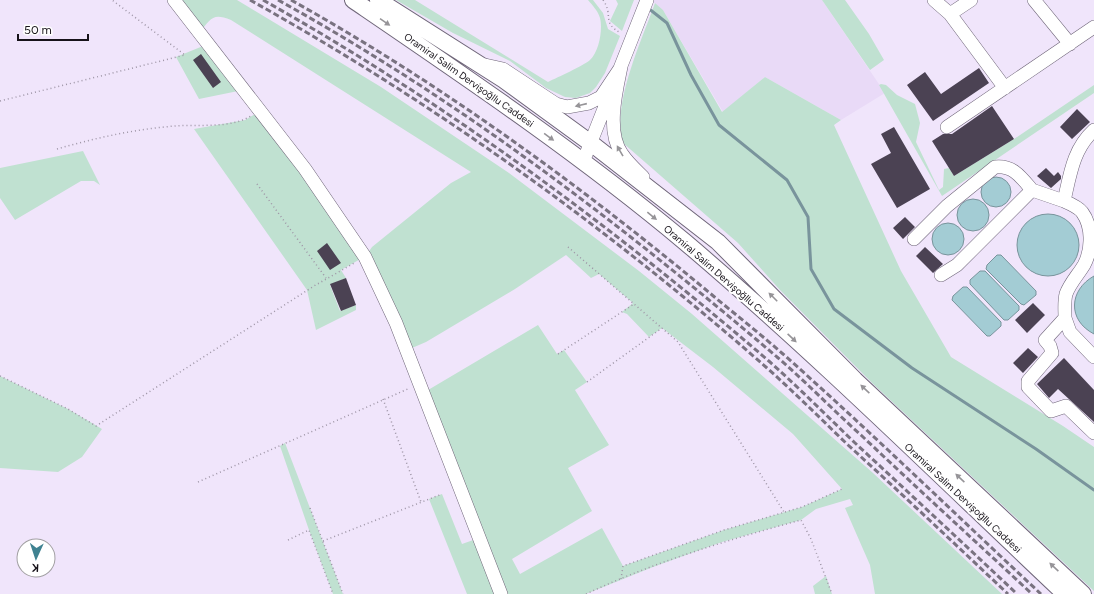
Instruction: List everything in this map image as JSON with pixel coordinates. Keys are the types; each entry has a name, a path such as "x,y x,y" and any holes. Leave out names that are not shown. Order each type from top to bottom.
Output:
{"main road":[{"name":"Oramiral Salim Dervişoğllu Caddesi","path":"353,0 493,95 583,162 683,241 750,299 1065,594"},
{"name":"Oramiral Salim Dervişoğllu Caddesi","path":"378,0 504,80 665,200 718,242 855,380 1083,594"}],"street":[{"path":"174,0 314,181 365,257 396,323 500,594"},
{"path":"583,162 647,0"},
{"path":"934,0 950,14 1005,88"},
{"path":"950,14 971,0"},
{"path":"1034,0 1070,44"},
{"path":"947,128 1094,27"},
{"path":"475,62 503,70 556,104 568,107 589,103 600,97 621,66"},
{"path":"621,66 614,110 617,145 622,154 665,200"},
{"path":"1064,201 1075,157 1081,144 1094,130"},
{"path":"914,239 947,206 994,167 1002,166 1012,169 1032,190 1074,206 1083,213 1088,227 1091,244 1087,258 1067,292 1065,302 1065,318 1073,335 1094,357"},
{"path":"941,275 957,265 1032,190"},
{"path":"1065,318 1045,340 1050,346 1052,353 1028,381 1028,387 1051,411 1066,406 1094,433"}],"path":[{"path":"0,101 185,55 112,0"},
{"path":"603,0 608,7 609,24 612,28 633,36"},
{"path":"57,149 91,139 155,129 230,123 245,120 260,111"},
{"path":"258,184 326,279"},
{"path":"568,247 678,342 784,512"},
{"path":"0,376 68,409 96,426 326,279 365,257"},
{"path":"558,354 634,304"},
{"path":"587,382 662,328"},
{"path":"198,482 419,383"},
{"path":"383,399 421,502"},
{"path":"621,579 623,566 724,530 802,507 842,489"},
{"path":"323,541 442,494"},
{"path":"310,508 343,594"},
{"path":"586,594 621,579 722,542 800,520 811,540 832,594"},
{"path":"288,540 308,530 334,594"}],"shaded area":[{"path":"174,0 237,0 381,87 509,173 639,271 692,314 873,473 1002,594 875,594 870,565 845,508 853,505 850,499 816,509 801,520 722,542 653,567 586,594 467,594 429,499 442,494 462,544 479,538 423,393 538,325 557,354 564,350 587,382 575,390 609,445 568,468 592,511 512,559 520,574 602,528 623,566 724,530 802,507 842,489 793,434 713,367 662,328 649,337 627,314 622,312 633,303 599,274 591,278 566,255 515,289 426,342 412,348 364,257 341,270 346,278 330,285 340,311 356,305 356,310 316,330 307,290 194,129 245,120 260,111 365,257 372,247 451,183 471,172 231,20 220,17 212,18 199,33"},
{"path":"396,0 415,0 548,82 587,62 596,52 600,40 601,23 598,13 588,0 593,0 603,13 608,29 620,36 605,73 596,87 590,93 576,98 565,97 546,88 510,61 453,33"},
{"path":"616,0 634,0 622,31 610,21 618,4"},
{"path":"651,0 822,0 885,93 841,120 765,77 723,112 663,10"},
{"path":"822,0 845,0 869,34 884,60 870,70"},
{"path":"655,3 663,10 722,112 765,77 841,120 834,125 901,271 951,357 1063,426 1094,447 1094,591 872,383 780,290 738,243 623,143 620,128 624,92"},
{"path":"208,44 243,90 199,99 176,57"},
{"path":"879,85 886,85 897,95 915,104 920,123 916,142 939,190 943,187 944,169 949,168 954,176 1014,139 1094,85 1094,93 942,196"},
{"path":"83,151 100,185 94,181 81,181 15,220 0,198 0,168"},
{"path":"996,177 1007,181 1011,192 1007,203 996,207 985,203 981,192 985,181"},
{"path":"973,199 984,204 989,215 984,226 973,231 962,226 957,215 962,204"},
{"path":"1042,214 1054,214 1070,223 1077,233 1079,245 1077,257 1070,267 1054,276 1042,276 1031,271 1022,262 1017,251 1017,239 1022,228 1031,219"},
{"path":"948,223 959,228 964,239 959,250 948,255 937,250 932,239 937,228"},
{"path":"997,255 1001,255 1036,291 1036,295 1024,305 1021,304 986,269 987,265"},
{"path":"980,271 985,271 1019,306 1019,310 1008,320 1004,320 970,284 970,280"},
{"path":"1094,276 1094,334 1085,328 1079,321 1074,305 1080,289"},
{"path":"963,287 967,287 1001,322 1001,326 990,336 987,336 952,300 953,296"},
{"path":"0,376 68,409 102,429 82,457 58,472 0,468"},
{"path":"285,443 343,594 333,594 280,446"},
{"path":"826,576 832,594 815,594 813,586"}],"building":[{"path":"201,54 221,82 213,88 193,60"},
{"path":"979,68 989,83 933,121 907,85 925,72 941,94"},
{"path":"992,106 1014,139 954,176 932,141 943,134 952,134"},
{"path":"1077,109 1090,122 1072,139 1060,127"},
{"path":"894,127 930,189 897,208 871,164 891,153 881,134"},
{"path":"1046,168 1054,176 1058,172 1061,176 1061,179 1051,188 1037,176"},
{"path":"905,217 915,227 903,239 893,228"},
{"path":"327,243 341,263 330,270 317,251"},
{"path":"925,247 943,264 933,273 916,256"},
{"path":"346,278 356,305 341,311 330,284"},
{"path":"1033,303 1045,315 1027,333 1015,320"},
{"path":"1028,348 1038,357 1023,373 1013,363"},
{"path":"1064,358 1094,390 1094,422 1058,389 1049,398 1037,384"}],"waterway":[{"path":"648,8 667,23 691,75 719,125 787,180 808,217 811,269 834,309 912,368 1036,449 1094,490"}],"railway":[{"path":"250,0 386,81 453,125 518,170 645,266 707,316 798,396 848,445 1008,594"},
{"path":"263,0 331,39 397,80 462,124 526,168 650,262 770,362 1017,594"},
{"path":"278,0 345,38 474,121 598,212 659,259 788,367 1032,594"},
{"path":"291,0 346,32 453,99 505,135 607,210 783,354 816,383 1041,594"}]}
